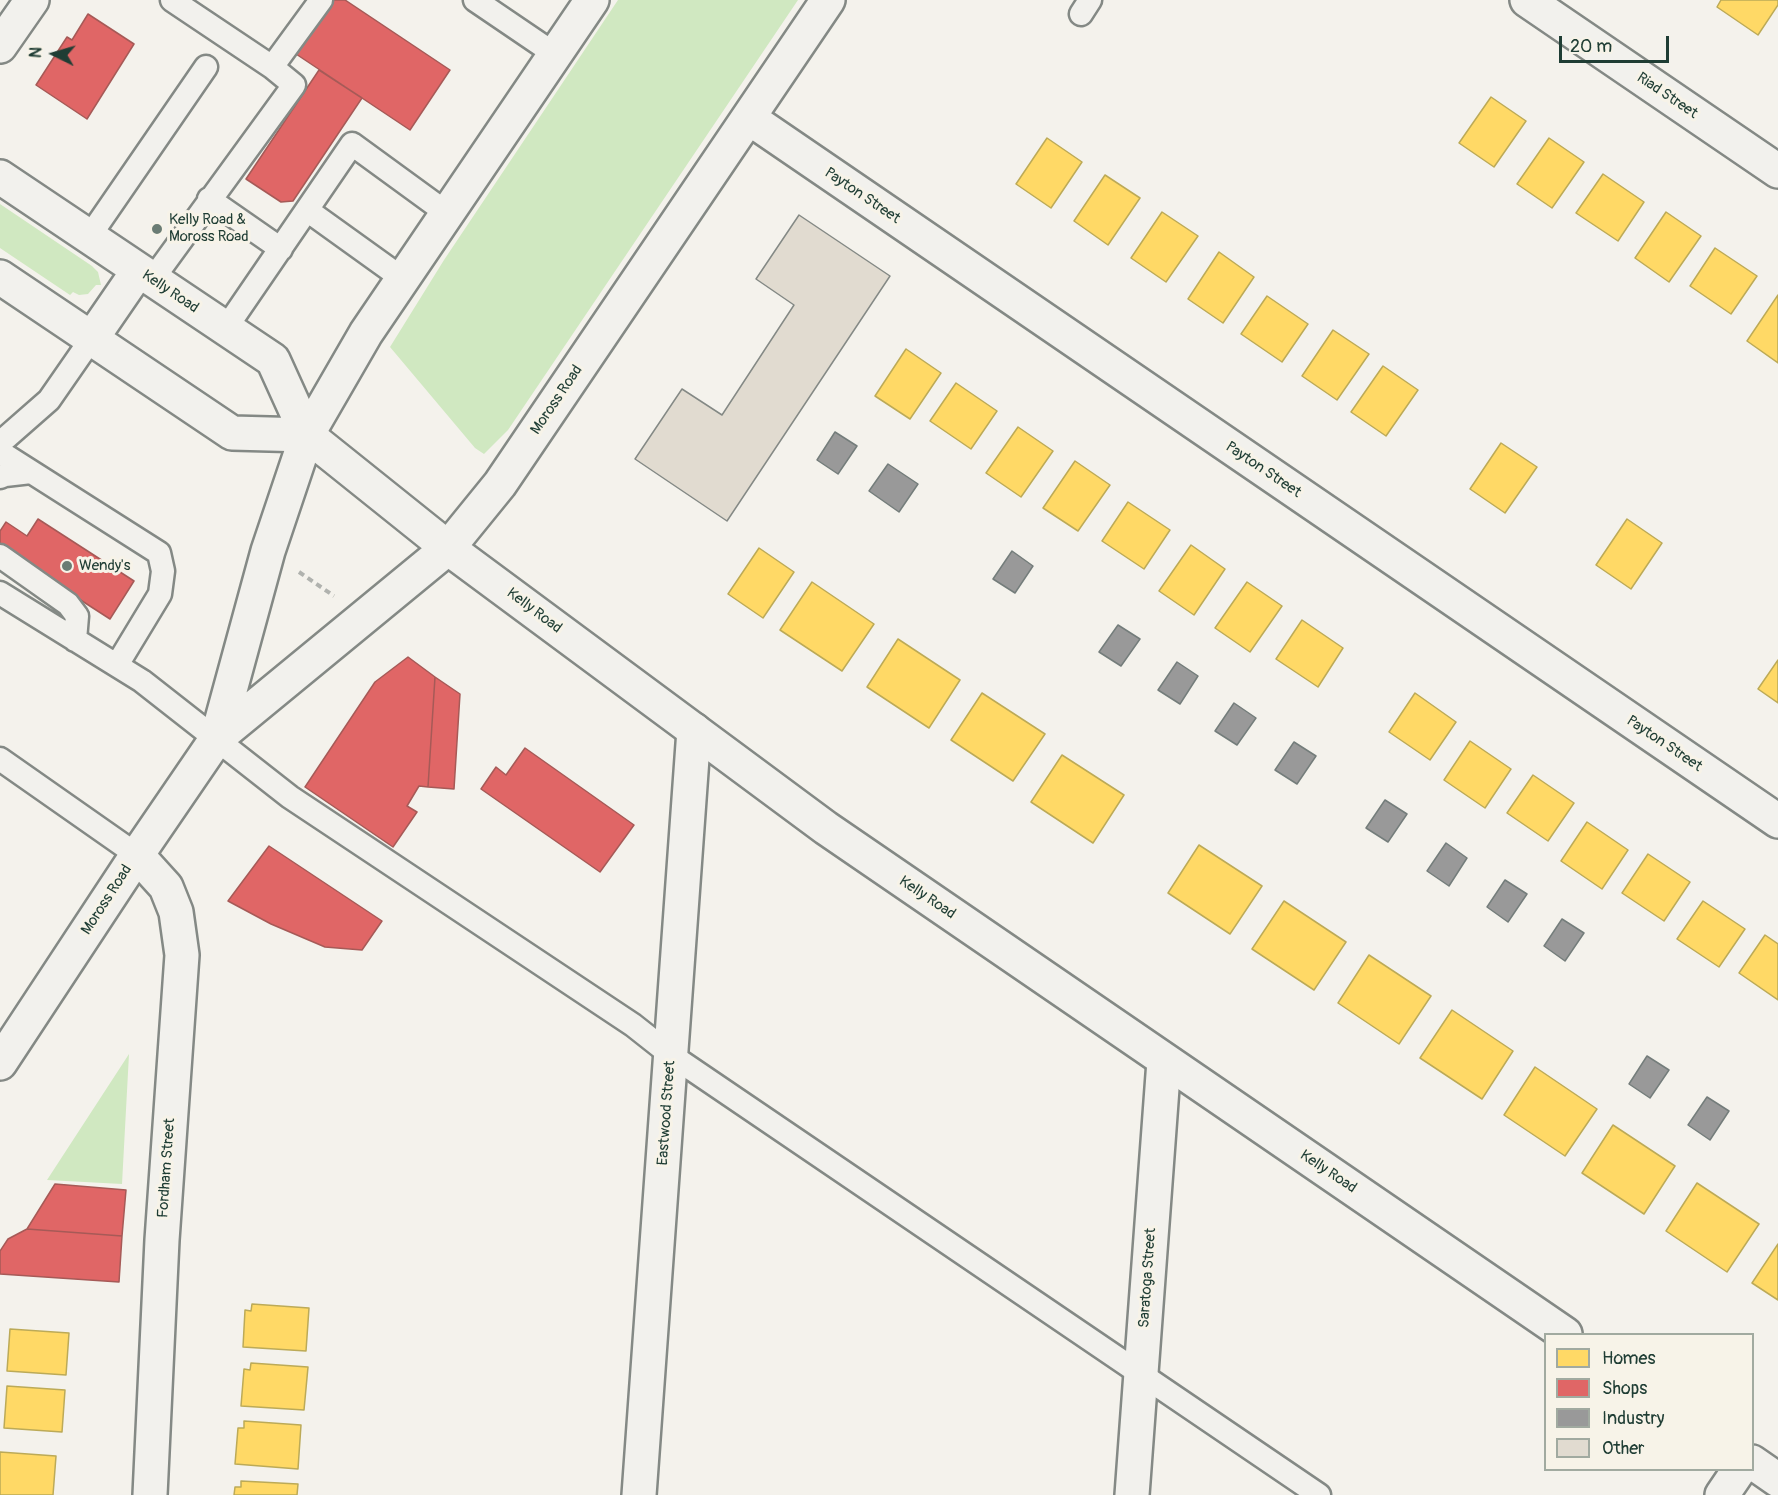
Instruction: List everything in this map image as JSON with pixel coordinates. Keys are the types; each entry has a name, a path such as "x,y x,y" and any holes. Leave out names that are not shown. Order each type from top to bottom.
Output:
{"street":[{"path":"0,46 32,0"},
{"name":"Moross Road","path":"217,738 268,551 307,435 366,333 592,0"},
{"name":"Moross Road","path":"0,1063 217,738 448,548 500,484 828,0"},
{"name":"Riad Street","path":"1527,0 1778,171"},
{"name":"Payton Street","path":"749,118 1778,821"},
{"name":"Kelly Road","path":"0,177 273,360 307,435 448,548 826,828 1562,1333"},
{"path":"92,338 145,275"},
{"path":"0,277 232,433 307,435"},
{"name":"Eastwood Street","path":"639,1495 694,730"},
{"name":"Fordham Street","path":"137,855 166,887 176,912 182,955 162,1240 150,1495"},
{"name":"Saratoga Street","path":"1132,1495 1164,1061"},
{"path":"1754,1463 1778,1480"},
{"path":"1722,1495 1738,1471"}],"lane":[{"path":"145,275 209,199 294,85 272,67 172,0"},
{"path":"272,67 321,0"},
{"path":"475,0 556,55"},
{"path":"89,237 206,67"},
{"path":"226,328 352,144 448,214"},
{"path":"209,199 281,249"},
{"path":"307,210 404,279"},
{"path":"0,443 49,400 92,338"},
{"path":"0,452 159,553 164,571 160,594 117,665"},
{"path":"0,477 31,472"},
{"path":"0,556 68,604 77,616 75,640"},
{"path":"0,593 142,681 290,797 623,1018 671,1055 1319,1495"},
{"path":"0,759 137,855"}],"path":[{"path":"293,568 336,598"}],"green space":[{"path":"618,0 798,0 508,430 484,454 475,448 390,347 444,260"},
{"path":"0,204 92,266 98,272 101,285 96,285 88,294 79,295 73,292 70,295 0,248"},
{"path":"129,1054 122,1184 47,1180"}],"building: Homes":[{"path":"1721,0 1778,0 1778,5 1758,35 1717,7"},
{"path":"1491,97 1526,121 1494,167 1459,143"},
{"path":"1047,138 1082,162 1051,208 1016,184"},
{"path":"1549,138 1584,162 1552,208 1517,184"},
{"path":"1603,174 1644,202 1618,241 1576,213"},
{"path":"1105,175 1140,198 1108,245 1074,221"},
{"path":"1162,212 1198,236 1166,282 1131,258"},
{"path":"1666,212 1701,236 1669,282 1635,258"},
{"path":"1715,248 1757,276 1731,314 1690,286"},
{"path":"1219,252 1254,277 1223,323 1188,299"},
{"path":"1778,295 1778,363 1747,341"},
{"path":"1267,296 1308,324 1282,362 1241,334"},
{"path":"1333,330 1369,354 1337,400 1302,376"},
{"path":"906,349 941,373 910,419 875,396"},
{"path":"1383,366 1418,390 1386,436 1351,412"},
{"path":"956,383 997,411 971,449 930,421"},
{"path":"1018,427 1053,451 1021,497 986,473"},
{"path":"1501,443 1537,467 1505,513 1470,489"},
{"path":"1075,461 1110,485 1078,531 1043,508"},
{"path":"1128,502 1170,530 1144,569 1102,541"},
{"path":"1627,519 1662,543 1631,589 1596,565"},
{"path":"1191,545 1225,569 1194,615 1159,591"},
{"path":"759,548 794,572 763,618 728,594"},
{"path":"812,582 874,624 842,671 780,630"},
{"path":"1247,582 1282,606 1250,652 1215,628"},
{"path":"1302,620 1343,648 1318,687 1276,659"},
{"path":"898,639 960,680 929,728 867,687"},
{"path":"1778,660 1778,703 1758,689"},
{"path":"982,693 1045,734 1013,781 951,740"},
{"path":"1415,693 1456,722 1430,760 1389,732"},
{"path":"1470,741 1511,769 1485,808 1444,780"},
{"path":"1062,755 1124,795 1093,843 1031,802"},
{"path":"1533,775 1574,803 1548,841 1507,813"},
{"path":"1587,822 1628,850 1602,889 1561,861"},
{"path":"1199,845 1262,886 1230,934 1168,893"},
{"path":"1648,854 1690,882 1664,921 1622,893"},
{"path":"1284,901 1346,942 1314,990 1252,949"},
{"path":"1703,901 1745,929 1719,967 1677,939"},
{"path":"1765,935 1778,944 1778,1000 1739,973"},
{"path":"1369,955 1431,996 1399,1044 1338,1003"},
{"path":"1452,1010 1513,1051 1482,1099 1420,1058"},
{"path":"1535,1067 1597,1109 1565,1156 1504,1115"},
{"path":"1613,1125 1675,1166 1644,1214 1582,1173"},
{"path":"1697,1183 1759,1224 1727,1272 1666,1231"},
{"path":"1778,1244 1778,1300 1752,1283"},
{"path":"252,1304 309,1308 306,1351 243,1347 245,1310 251,1311"},
{"path":"10,1329 69,1333 66,1375 7,1371"},
{"path":"251,1363 308,1367 304,1410 241,1406 244,1369 250,1370"},
{"path":"7,1386 65,1390 62,1432 4,1428"},
{"path":"244,1421 301,1425 298,1469 235,1464 238,1428 244,1428"},
{"path":"0,1452 56,1456 53,1495 0,1495"},
{"path":"241,1481 298,1484 297,1495 234,1495 235,1487 241,1487"}],"building: Shops":[{"path":"332,0 345,0 450,70 410,130 296,54"},
{"path":"88,14 134,44 87,119 36,85 67,37 72,40"},
{"path":"319,70 362,98 293,201 281,202 246,179"},
{"path":"38,519 134,581 110,619 0,548 0,531 6,522 27,536"},
{"path":"408,657 435,677 428,787 419,786 407,806 417,812 393,847 305,787 375,682"},
{"path":"435,677 460,694 454,789 428,787"},
{"path":"525,748 634,825 600,872 481,789 496,767 506,775"},
{"path":"269,846 382,921 362,950 325,947 271,924 228,901"},
{"path":"55,1184 126,1190 122,1236 27,1229"},
{"path":"27,1229 122,1236 119,1282 0,1274 0,1251 8,1239"}],"building: Industry":[{"path":"835,432 857,446 838,474 817,460"},
{"path":"888,464 918,484 899,512 869,491"},
{"path":"1012,551 1033,566 1015,593 993,579"},
{"path":"1118,625 1140,639 1121,666 1099,652"},
{"path":"1177,662 1198,676 1180,704 1158,690"},
{"path":"1234,703 1256,718 1237,745 1215,731"},
{"path":"1294,742 1316,756 1297,784 1275,770"},
{"path":"1385,800 1407,814 1388,842 1366,828"},
{"path":"1446,843 1467,858 1449,886 1427,871"},
{"path":"1505,880 1527,894 1508,922 1487,907"},
{"path":"1562,919 1584,933 1565,961 1544,946"},
{"path":"1647,1056 1669,1070 1650,1098 1629,1084"},
{"path":"1707,1097 1729,1111 1710,1140 1688,1125"}],"building: Other":[{"path":"799,215 890,276 727,521 635,459 682,389 722,415 794,305 756,279"}],"place":[{"name":"Kelly Road & Moross Road","path":"157,229"},
{"name":"Wendy's","path":"67,566"}]}
